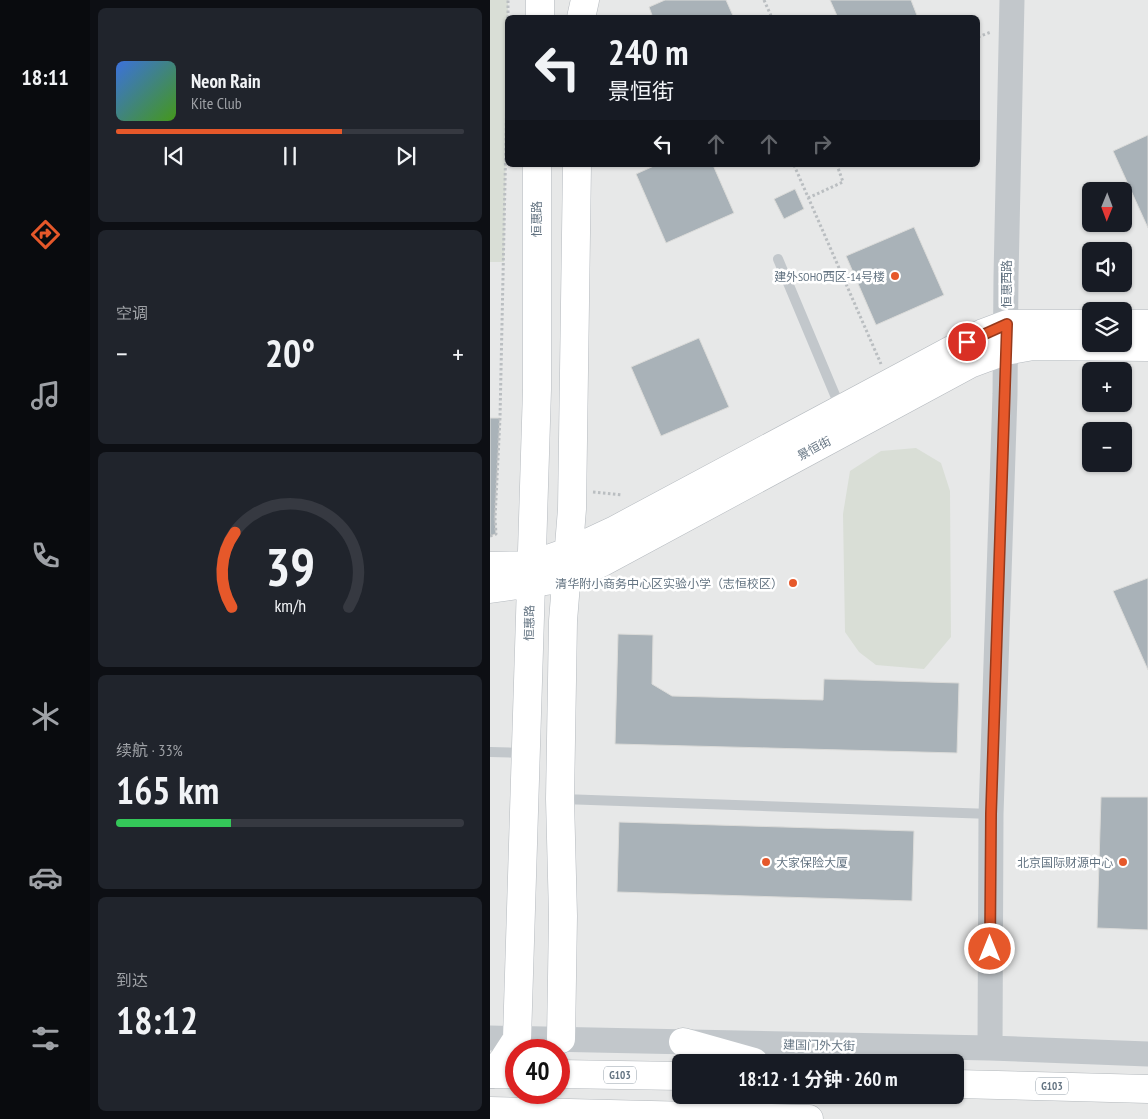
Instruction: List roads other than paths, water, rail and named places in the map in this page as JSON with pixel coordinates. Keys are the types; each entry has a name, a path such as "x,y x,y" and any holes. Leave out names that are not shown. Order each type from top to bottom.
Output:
{"main road":[{"path":"540,0 540,15"},
{"path":"578,0 580,15"},
{"path":"582,15 585,0"},
{"name":"恒惠路","path":"517,1039 538,332 537,167"},
{"path":"560,1039 563,916 560,799 563,621 572,509 577,167"},
{"name":"景恒街","path":"568,565 613,531 982,333 1007,324 1082,324"},
{"path":"1132,324 1148,324"},
{"name":"景恒街","path":"490,589 530,575 568,565 601,563 970,364 1005,351 1033,346 1148,347"},
{"name":"景恒街","path":"490,566 530,575"},
{"path":"523,816 528,902 526,969 536,983 562,984"},
{"path":"683,1042 726,1054"},
{"path":"499,1074 505,1057"},
{"name":"G103","path":"570,1074 672,1076"},
{"name":"G103","path":"964,1084 1148,1089"},
{"path":"509,1114 809,1119"}],"street":[{"name":"恒惠西路","path":"990,1048 991,814 1007,324 1006,277 1012,0"},
{"name":"建国门外大街","path":"490,1038 517,1039"},
{"name":"建国门外大街","path":"570,1039 990,1048 1148,1054"}],"lane":[{"path":"778,259 840,408"},
{"path":"490,752 526,753"},
{"path":"560,799 991,814"}],"place":[{"name":"建外SOHO西区-14号楼","path":"895,276"},
{"name":"清华附小商务中心区实验小学（志恒校区）","path":"793,583"},
{"name":"大家保险大厦","path":"766,862"},
{"name":"北京国际财源中心","path":"1123,862"}]}
